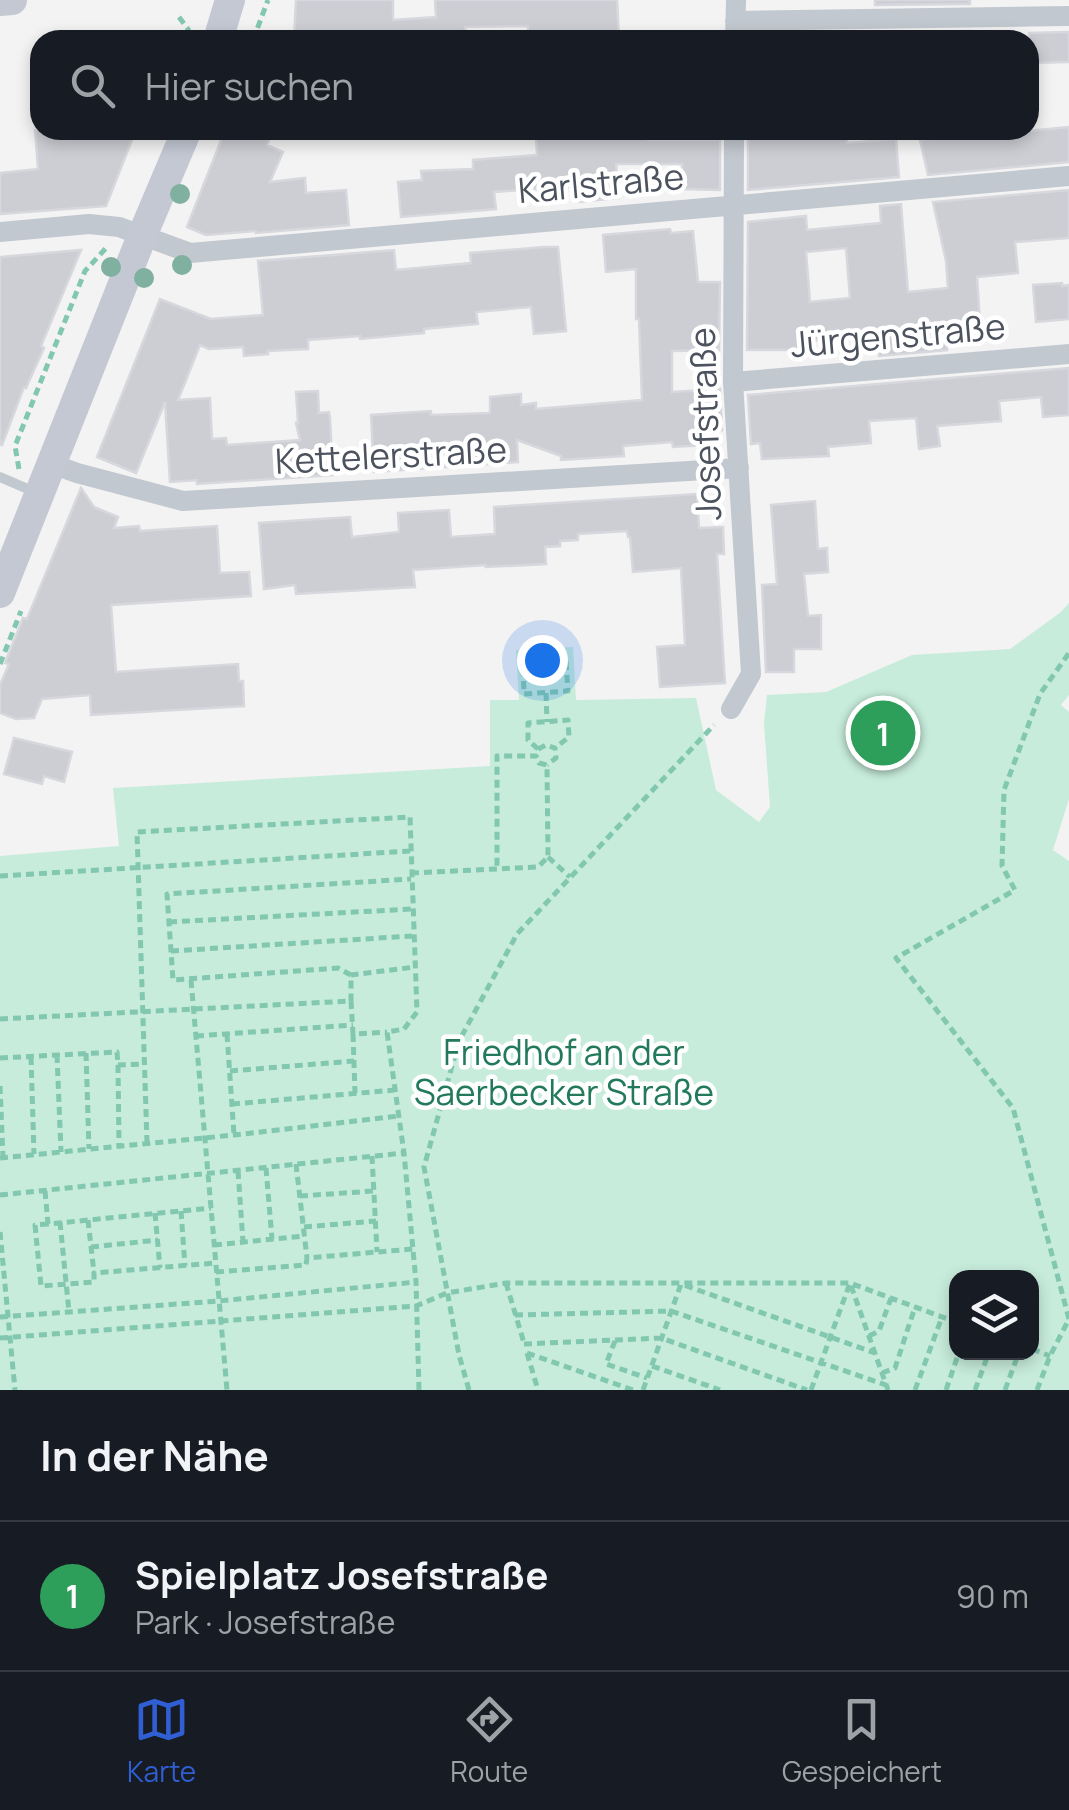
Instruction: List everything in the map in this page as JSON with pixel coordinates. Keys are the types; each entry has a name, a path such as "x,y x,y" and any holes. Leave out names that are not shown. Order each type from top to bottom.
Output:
{"street":[{"path":"0,1 12,0"},
{"path":"220,30 225,1"},
{"path":"735,21 1069,16"},
{"path":"0,593 28,490 52,464 130,232 181,140"},
{"name":"Josefstraße","path":"731,709 750,674 733,382 734,140"},
{"name":"Karlstraße","path":"0,232 89,224 130,232 190,253 1069,176"},
{"name":"Jürgenstraße","path":"733,382 1069,354"},
{"name":"Kettelerstraße","path":"52,464 183,501 739,468"}],"lane":[{"path":"0,477 28,490"}],"path":[{"path":"257,30 268,0"},
{"path":"179,17 188,30"},
{"path":"28,490 20,474 15,446 84,272 111,242 130,232"},
{"path":"1037,1390 1069,1319 1013,1108 896,958 1015,890 1002,866 1004,790 1040,694 1069,652"},
{"path":"566,662 568,692 546,693 524,694 523,664 566,662"},
{"path":"546,693 547,722"},
{"path":"469,1390 424,1166 459,1041 517,934 731,709"},
{"path":"547,766 539,763 528,740 528,723 568,720 570,737 555,748"},
{"path":"497,869 497,756 537,752 546,744 555,748"},
{"path":"415,967 351,974 338,968 172,980 167,894 538,867 548,857 547,766 556,758 555,748"},
{"path":"146,1143 136,832 410,817 417,1012 404,1029 353,1034"},
{"path":"0,876 410,851"},
{"path":"548,857 570,877"},
{"path":"169,922 412,908"},
{"path":"171,951 414,936"},
{"path":"351,974 355,1094"},
{"path":"191,979 227,1390"},
{"path":"0,1019 351,1001"},
{"path":"195,1036 352,1025"},
{"path":"387,1032 416,1282 418,1390"},
{"path":"227,1034 234,1135"},
{"path":"0,1058 118,1052 119,1146"},
{"path":"86,1053 89,1149"},
{"path":"57,1055 61,1152"},
{"path":"31,1057 34,1154"},
{"path":"230,1071 354,1062"},
{"path":"118,1066 144,1064"},
{"path":"0,1086 1,1158 399,1116"},
{"path":"232,1104 395,1090"},
{"path":"0,1196 404,1153"},
{"path":"372,1156 378,1252"},
{"path":"216,1272 306,1266 296,1164"},
{"path":"266,1168 272,1239"},
{"path":"238,1171 244,1242"},
{"path":"44,1191 48,1224"},
{"path":"300,1196 374,1191"},
{"path":"88,1220 94,1282 40,1286 35,1225 210,1208"},
{"path":"182,1211 185,1266"},
{"path":"155,1213 160,1268"},
{"path":"303,1227 376,1221"},
{"path":"60,1222 69,1312"},
{"path":"0,1232 4,1317 10,1337 14,1390"},
{"path":"214,1245 304,1236"},
{"path":"91,1247 158,1240"},
{"path":"306,1258 412,1249"},
{"path":"94,1273 215,1263"},
{"path":"4,1317 416,1282"},
{"path":"506,1283 538,1388 548,1390"},
{"path":"0,1338 416,1306 448,1294 506,1283 850,1283 949,1320"},
{"path":"850,1283 887,1388"},
{"path":"524,1344 661,1338 809,1390 850,1283"},
{"path":"643,1390 681,1284"},
{"path":"681,1284 875,1354"},
{"path":"869,1336 879,1331 891,1298"},
{"path":"882,1374 895,1368 915,1307"},
{"path":"516,1315 671,1311 887,1388"},
{"path":"915,1390 942,1317"},
{"path":"615,1340 606,1364 647,1378"},
{"path":"1039,1352 1050,1356"},
{"path":"527,1353 633,1390"},
{"path":"946,1390 956,1360"},
{"path":"975,1390 985,1360"},
{"path":"1006,1390 1016,1360"},
{"path":"652,1366 720,1390"}],"green space":[{"name":"Friedhof an der Saerbecker Straße","path":"1069,603 1069,695 1061,705 1069,712 1069,799 1053,850 1069,861 1069,1390 0,1390 0,856 119,846 113,788 490,766 490,700 519,700 516,650 573,647 576,700 696,698 716,790 759,822 770,807 764,723 767,695 826,692 912,655 1010,649"}],"building":[{"path":"296,0 393,0 393,20 436,17 435,0 617,0 618,30 528,30 528,26 294,30"},
{"path":"875,0 970,0 970,4 875,5"},
{"path":"1069,32 1069,62 1039,63 1039,33"},
{"path":"1069,127 1069,162 928,175 920,140 1039,140 1039,130"},
{"path":"36,140 132,140 106,206 0,214 0,173 38,169"},
{"path":"221,140 269,140 267,145 283,152 270,182 305,178 306,193 346,190 349,225 206,235 187,227"},
{"path":"536,140 720,140 720,190 682,189 682,164 616,164 619,198 579,202 578,186 494,192 496,209 401,217 398,182 422,180 421,171 473,169 473,160 537,155"},
{"path":"748,140 896,140 899,177 748,190"},
{"path":"1069,190 1069,238 1015,242 1018,273 977,277 980,322 944,324 947,350 879,356 877,335 799,342 800,350 747,350 748,222 806,216 807,230 881,223 880,206 901,204 908,292 948,288 933,202","holes":["846,248 850,298 810,302 806,252"]},
{"path":"670,229 671,233 693,231 698,282 720,282 719,350 672,351 672,392 720,389 722,430 704,431 705,445 673,447 672,442 623,446 624,456 561,460 561,456 517,440 518,462 374,472 371,415 490,413 490,397 521,394 521,405 536,403 536,409 642,400 636,269 606,272 603,235"},
{"path":"558,247 566,331 534,334 531,307 476,312 478,324 424,329 424,333 308,340 308,349 268,354 244,356 243,347 209,349 200,345 178,400 210,398 212,439 226,438 227,445 300,440 296,392 318,391 319,413 329,412 333,475 197,484 197,480 170,482 165,402 136,473 97,457 160,299 211,319 263,315 258,261 394,250 396,270 471,263 470,253"},
{"path":"81,250 41,346 44,348 2,445 0,257"},
{"path":"1033,285 1069,285 1069,319 1036,322"},
{"path":"1069,368 1069,415 1043,417 1041,397 999,401 1001,421 937,426 940,446 919,449 916,418 869,421 871,443 828,447 829,456 762,459 760,443 751,444 748,395"},
{"path":"81,488 94,507 118,517 114,528 139,526 140,531 217,526 220,573 249,572 251,596 111,605 116,672 238,664 244,706 91,715 90,695 42,699 34,718 16,719 0,713 0,685 9,664 5,663"},
{"path":"697,494 699,528 723,527 724,554 717,554 725,683 660,687 657,647 685,645 681,568 633,572 627,531 578,534 578,540 545,547 546,564 413,570 415,587 296,594 295,585 264,589 259,523 350,517 352,537 399,532 398,513 449,510 451,537 495,534 494,507"},
{"path":"815,501 818,549 827,548 828,572 804,574 808,616 821,615 821,649 794,649 794,672 766,672 762,585 777,584 771,505"},
{"path":"14,738 72,752 64,782 44,776 42,784 4,774"}],"place":[{"name":"Spielplatz Josefstraße","path":"883,733"}]}
